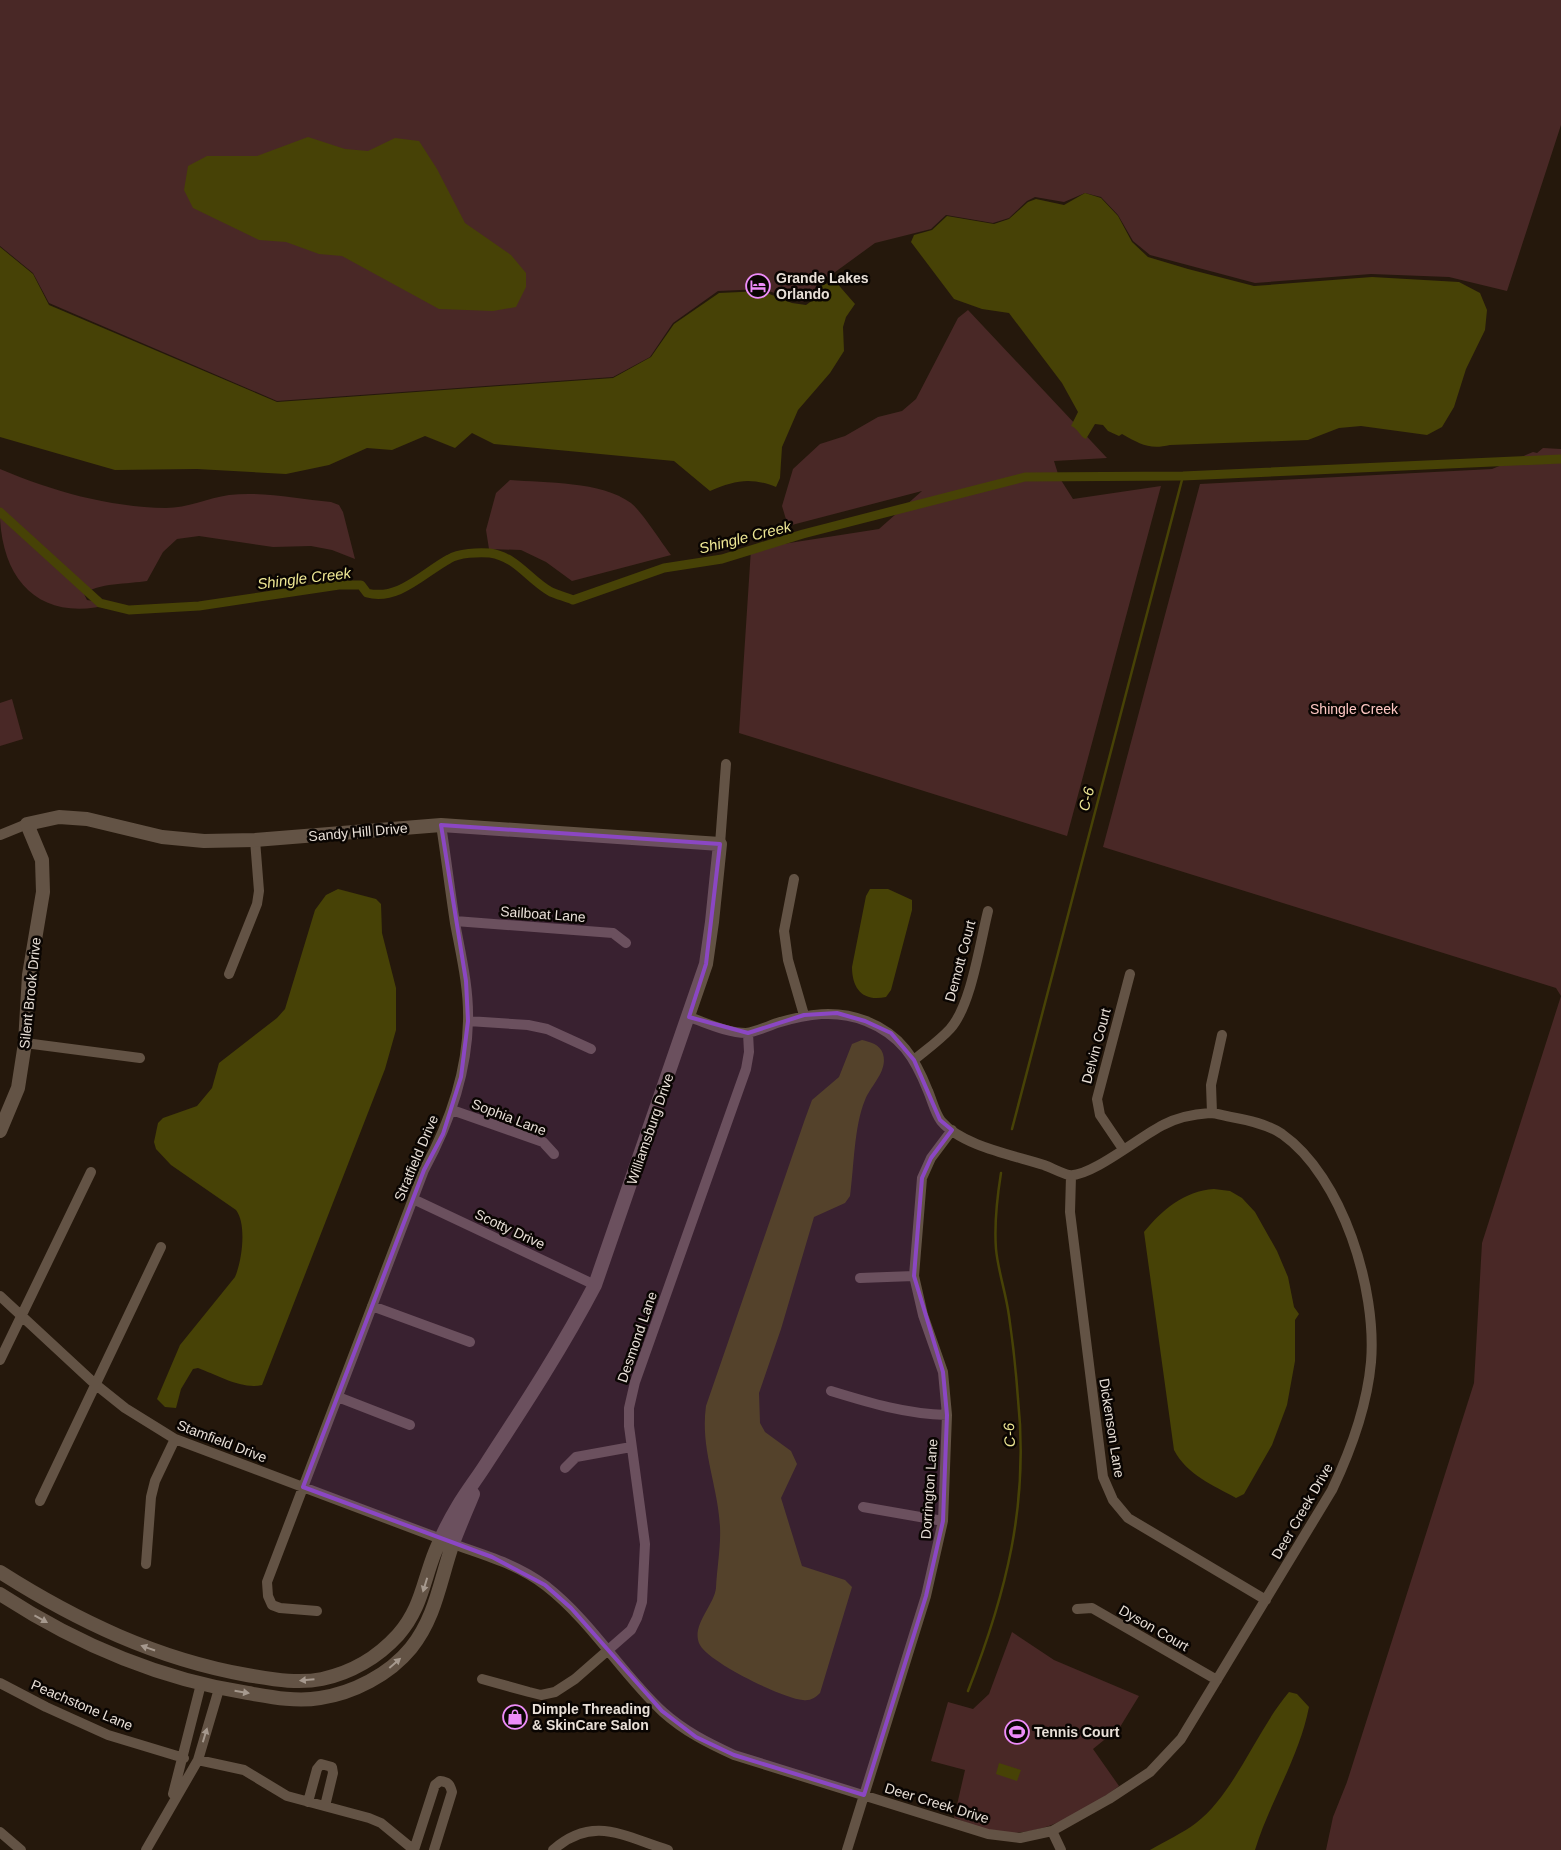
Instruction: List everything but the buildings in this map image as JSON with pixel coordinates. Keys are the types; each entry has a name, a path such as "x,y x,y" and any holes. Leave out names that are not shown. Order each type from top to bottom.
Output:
{"street":[{"name":"Williamsburg Drive","path":"447,1541 487,1464 572,1329 595,1285 706,964 720,844 726,764"},
{"name":"Sandy Hill Drive","path":"0,835 27,824 59,818 87,819 182,840 255,840 442,825 720,844"},
{"name":"Silent Brook Drive","path":"0,1131 18,1088 25,1043 29,975 43,892 42,860 27,824"},
{"name":"Stratfield Drive","path":"317,1611 280,1608 272,1605 268,1596 268,1582 424,1170 443,1134 461,1077 468,1021 466,980 455,921 442,825"},
{"path":"229,974 257,904 259,891 255,840"},
{"path":"794,878 784,931 788,960 804,1015"},
{"name":"Demott Court","path":"914,1060 950,1030 959,1017 967,997 988,911"},
{"name":"Sailboat Lane","path":"455,921 613,934 626,943"},
{"name":"Delvin Court","path":"1123,1149 1100,1115 1097,1099 1130,974"},
{"path":"689,1017 728,1030 748,1033 804,1015 837,1013 865,1021 891,1033 914,1060 940,1120 952,1130 974,1143 1071,1176"},
{"path":"468,1021 528,1024 591,1049"},
{"name":"Desmond Lane","path":"482,1679 535,1694 555,1692 575,1678 631,1630 637,1618 642,1602 645,1544 643,1516 631,1447 629,1408 635,1382 746,1069 749,1052 748,1033"},
{"path":"1212,1113 1211,1085 1222,1036"},
{"path":"25,1043 140,1058"},
{"name":"Sophia Lane","path":"452,1110 543,1142 554,1154"},
{"name":"Deer Creek Drive","path":"447,1541 492,1557 545,1585 571,1608 662,1711 696,1737 734,1754 988,1834 1020,1838 1052,1831 1109,1800 1150,1772 1181,1739 1332,1490 1350,1452 1363,1408 1371,1362 1372,1328 1357,1248 1321,1175 1302,1152 1281,1133 1252,1120 1212,1113 1164,1124 1090,1170 1071,1176"},
{"name":"Dorrington Lane","path":"847,1850 926,1596 943,1521 947,1415 943,1372 923,1315 914,1276 922,1178 931,1158 952,1130"},
{"path":"0,1360 90,1172"},
{"name":"Dickenson Lane","path":"1071,1176 1070,1212 1103,1478 1113,1500 1128,1518 1266,1600"},
{"name":"Scotty Drive","path":"413,1199 595,1285"},
{"path":"40,1501 161,1247"},
{"path":"860,1278 914,1276"},
{"name":"Stamfield Drive","path":"0,1296 95,1384 125,1408 175,1439 447,1541"},
{"path":"372,1306 470,1342"},
{"path":"831,1391 886,1409 918,1414 947,1415"},
{"path":"338,1397 410,1425"},
{"path":"146,1564 151,1497 155,1481 175,1439"},
{"path":"565,1468 576,1457 631,1447"},
{"path":"863,1507 943,1521"},
{"path":"0,1572 70,1614 140,1645 225,1671 299,1681 339,1675 356,1667 385,1648 410,1620 447,1541"},
{"path":"0,1594 64,1632 133,1662 219,1689 279,1698 319,1698 345,1692 379,1676 410,1649 423,1632 440,1593 447,1541"},
{"name":"Dyson Court","path":"1077,1609 1092,1608 1217,1680"},
{"name":"Peachstone Lane","path":"0,1682 46,1707 108,1735 184,1758"},
{"path":"169,1810 184,1758 201,1684"},
{"path":"146,1850 198,1760 219,1689"},
{"path":"198,1760 244,1770 287,1796 381,1824 414,1850 435,1785 440,1781 446,1782 451,1786 452,1792 434,1850"},
{"path":"308,1802 318,1769 321,1764 327,1764 332,1767 333,1773 325,1806"},
{"path":"553,1850 577,1833 596,1829 666,1850"},
{"path":"1052,1831 1061,1850"},
{"path":"0,1832 21,1850"}],"highlighted area":[{"path":"441,825 720,844 706,964 689,1017 748,1033 804,1015 837,1013 865,1021 891,1033 914,1060 940,1120 952,1130 931,1158 922,1178 914,1276 943,1372 947,1415 943,1521 926,1596 864,1795 734,1755 696,1737 662,1711 571,1608 545,1585 492,1557 303,1487 424,1170 443,1134 461,1077 468,1021 466,981"}],"green space":[{"path":"0,0 1561,0 1561,125 1507,291 1449,277 1371,274 1255,283 1150,255 1133,241 1118,215 1101,197 1085,193 1064,202 1035,197 1027,201 1009,218 993,223 946,215 931,229 875,243 816,286 812,296 803,302 762,289 718,291 673,323 650,357 613,377 277,401 49,303 33,273 0,246"},
{"name":"Shingle Creek","path":"968,310 1107,458 1054,461 1059,477 1073,499 1161,486 1067,836 739,733 751,549 879,529 922,491 788,526 782,506 793,469 820,444 845,436 878,417 902,411 916,399 958,318"},
{"name":"Shingle Creek","path":"1543,448 1561,449 1561,996 1556,988 1103,847 1200,484 1492,469 1533,452 1537,453"},
{"path":"0,469 60,491 123,505 174,508 221,496 242,494 331,502 339,505 343,512 355,559 332,550 311,546 273,547 199,536 177,539 163,552 147,581 105,586 90,590 84,594 87,600 112,604 88,608 67,608 48,603 32,594 20,581 10,564 3,543 0,519"},
{"path":"510,480 573,484 619,496 636,508 671,555 572,581 546,562 521,550 489,549 486,530 496,493"},
{"path":"12,699 23,739 0,746 0,703"},
{"path":"1561,996 1561,1850 1326,1850 1333,1817 1347,1782 1474,1383 1482,1243"},
{"path":"1012,1632 1054,1660 1139,1696 1120,1727 1093,1749 1119,1786 1065,1820 1034,1830 1019,1833 1002,1833 984,1829 954,1818 965,1770 931,1761 948,1702 973,1709 989,1694"}],"shaded area":[{"path":"308,137 345,149 368,151 395,138 419,141 437,169 465,223 511,255 526,273 526,287 516,307 493,311 439,309 342,256 319,254 286,242 259,240 193,208 184,190 188,166 207,156 257,156"},
{"path":"1085,193 1101,198 1118,216 1132,242 1148,257 1254,286 1372,277 1459,282 1480,293 1487,310 1485,330 1466,369 1454,407 1442,427 1427,435 1361,426 1339,428 1308,440 1156,447 1140,443 1122,434 1119,436 1108,431 1103,425 1095,424 1086,439 1084,438 1071,426 1078,412 1062,383 1009,313 982,309 954,299 911,242 914,235 932,230 947,216 994,224 1009,219 1028,202 1036,199 1064,205"},
{"path":"0,247 33,274 49,305 277,402 613,378 651,357 674,324 719,293 762,291 792,303 806,305 817,297 822,285 835,281 855,304 846,317 843,327 844,351 830,373 798,410 782,447 780,478 776,487 759,482 743,481 727,484 710,491 674,461 494,444 472,433 455,448 425,436 392,450 367,448 329,465 286,474 197,469 115,470 0,437"},
{"path":"338,889 376,899 381,904 382,933 396,988 396,1030 385,1069 262,1385 238,1384 198,1368 193,1369 181,1389 176,1408 165,1407 157,1399 180,1345 235,1277 240,1262 242,1233 236,1210 171,1165 156,1149 154,1142 158,1123 163,1118 197,1106 212,1088 219,1063 277,1018 285,1009 315,910 326,895"},
{"path":"870,889 888,889 912,900 912,910 891,990 886,997 878,998 865,996 860,992 854,982 852,967 866,896"},
{"path":"862,1040 880,1048 884,1060 881,1072 861,1110 856,1134 850,1196 845,1203 814,1217 781,1329 759,1393 760,1423 765,1432 791,1451 797,1464 781,1498 802,1566 845,1580 852,1587 820,1693 812,1699 803,1700 779,1693 747,1679 717,1661 700,1645 698,1631 700,1623 716,1588 720,1534 719,1512 705,1437 706,1406 812,1100 839,1077 852,1044"},
{"path":"1214,1189 1230,1191 1242,1198 1255,1212 1277,1251 1288,1277 1294,1307 1299,1314 1295,1320 1295,1361 1287,1405 1272,1445 1244,1494 1236,1498 1193,1473 1179,1459 1174,1450 1144,1232 1158,1216 1174,1203 1193,1193"},
{"path":"1289,1692 1297,1694 1309,1707 1298,1744 1255,1850 1150,1850 1191,1827 1210,1810 1234,1779 1266,1725"},
{"path":"999,1763 1021,1770 1017,1781 996,1774"}],"waterway":[{"name":"Shingle Creek","path":"0,512 100,603 129,610 199,606 339,585 361,585 367,593 390,593 410,584 453,557 463,554 480,553 490,553 508,559 543,587 573,600 664,568 722,559 803,534 1025,477 1183,476 1561,459"},
{"name":"C-6","path":"1012,1129 1183,476"},
{"name":"C-6","path":"968,1691 982,1655 1003,1584 1017,1512 1020,1476 1021,1438 1014,1357 1008,1307 996,1249 996,1211 1001,1173"}],"place":[{"name":"Grande Lakes Orlando","path":"758,286"},
{"name":"Dimple Threading & SkinCare Salon","path":"515,1717"},
{"name":"Tennis Court","path":"1017,1732"}]}
